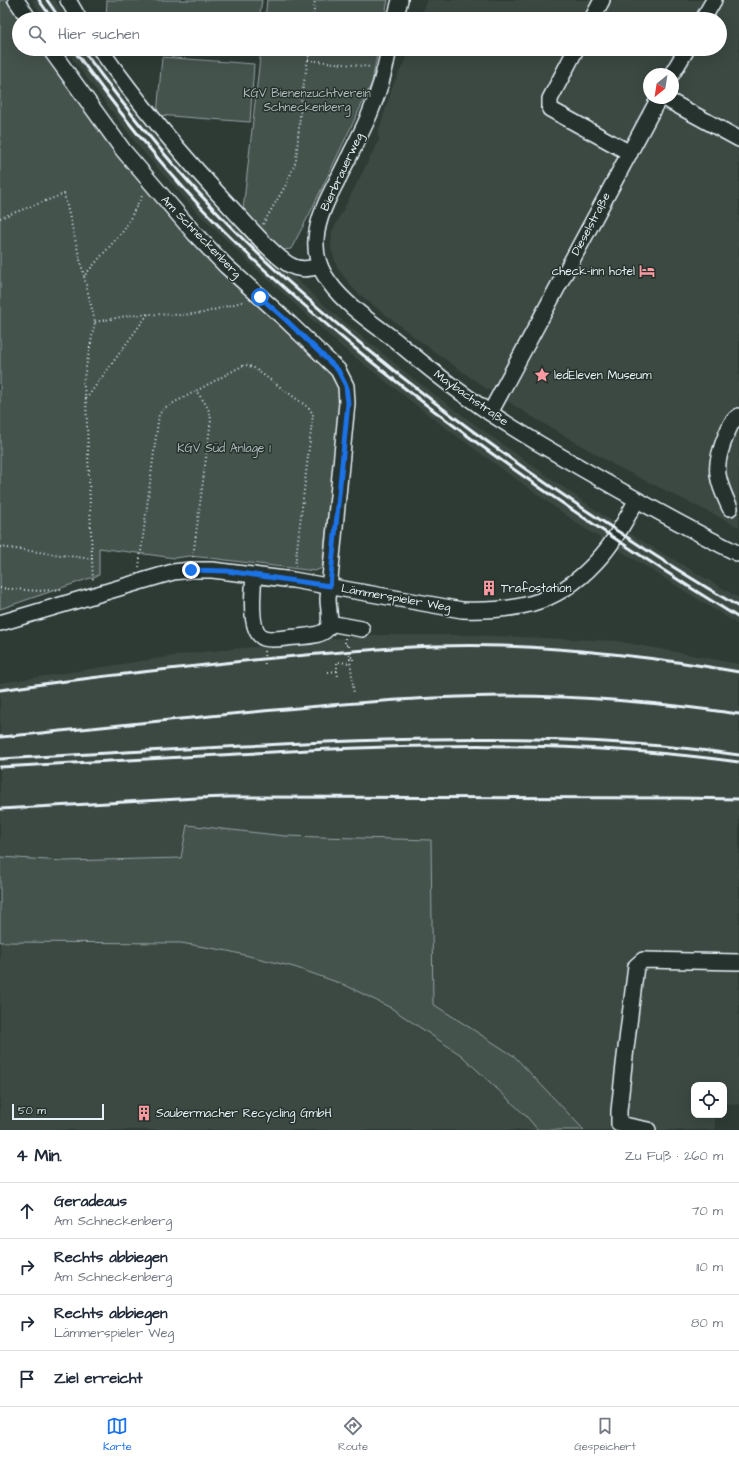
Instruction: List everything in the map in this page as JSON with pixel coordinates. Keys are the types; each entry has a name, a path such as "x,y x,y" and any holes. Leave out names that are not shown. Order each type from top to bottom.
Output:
{"street":[{"path":"16,0 24,12"},
{"path":"68,0 74,12"},
{"path":"397,12 400,0"},
{"path":"596,12 602,0"},
{"path":"707,12 714,0"},
{"name":"Am Schneckenberg","path":"55,56 111,135 149,182 214,254 338,370 346,386 348,403 328,599 336,624"},
{"path":"105,56 122,80 189,161 257,235 288,264 304,270 322,270"},
{"name":"Bierbrauerweg","path":"322,270 316,251 316,240 321,216 329,196 370,114 380,89 388,56"},
{"path":"572,56 550,99 550,109 630,152"},
{"path":"675,68 682,56"},
{"name":"Dieselstraße","path":"490,413 656,104"},
{"path":"675,104 739,139"},
{"name":"Maybachstraße","path":"322,270 338,294 448,383 490,413 637,500"},
{"path":"730,508 721,490 716,470 720,449 732,422 739,416"},
{"path":"637,500 739,554"},
{"name":"Lämmerspieler Weg","path":"0,623 140,577 191,570 212,570 293,580 462,610 500,610 527,605 545,599 561,591 578,579 592,566 604,553 624,524 637,500"},
{"path":"254,575 252,595 255,627 261,636 270,639 321,633 336,624 362,629"},
{"path":"648,1130 619,1124 624,1065 636,966 643,960 739,962"}],"path":[{"path":"314,12 315,0"},
{"path":"257,235 287,183 296,161 302,93 309,56"},
{"path":"308,60 385,68"},
{"path":"84,276 124,230 149,182"},
{"path":"0,218 64,194 95,322 83,382 86,399 93,582 87,584"},
{"path":"95,322 126,316 148,314 181,315 203,313 260,297"},
{"path":"86,399 148,314"},
{"path":"140,577 159,414 166,407 246,365 254,368 312,412 314,418 293,580"},
{"path":"191,570 211,420 205,403 196,391"},
{"path":"0,547 92,559"},
{"path":"0,588 39,591 68,589"},
{"path":"336,624 345,645 349,645 350,657 353,658 353,660 350,659 350,663 354,694"},
{"path":"338,677 337,662 350,663"},
{"path":"328,672 337,671"}],"shaded area":[{"path":"32,0 55,0 63,12 40,12"},
{"path":"428,0 739,0 739,527 616,466 484,387 421,342 352,287 338,269 331,249 332,232 380,138 377,136 393,85 407,56 727,56 727,12 422,12"},
{"path":"70,56 94,56 127,100 196,179 259,245 332,312 415,380 492,437 604,516 637,538 739,598 739,625 581,526 443,426 343,348 255,268 195,210 139,147"},
{"path":"374,635 473,635 617,641 739,664 739,1105 727,1103 727,1082 691,1082 691,1118 715,1118 715,1130 0,1130 0,683 193,653"}],"green space":[{"name":"KGV Süd Anlage 1","path":"0,0 6,0 15,12 12,12 12,56 47,56 126,162 195,243 233,284 271,317 332,375 340,387 341,398 322,568 315,571 189,556 175,558 99,548 99,575 0,609"},
{"path":"107,0 262,0 260,12 106,12"},
{"path":"267,0 388,0 385,12 266,12"},
{"name":"KGV Bienenzuchtverein Schneckenberg","path":"260,56 377,56 372,83 310,213 291,249 283,250 243,210"},
{"path":"162,57 254,64 250,122 157,115"},
{"path":"187,825 285,836 431,840 433,1004 514,1056 584,1130 538,1130 526,1116 461,1055 391,1008 345,985 294,967 228,951 181,943 0,942 0,857 64,861 181,858"}],"railway":[{"path":"39,0 47,12"},
{"path":"47,0 55,12"},
{"path":"78,56 133,128 198,204 253,259 311,312 444,419 492,454 639,555 739,618"},
{"path":"87,56 153,140 190,184 261,257 326,315 427,397 531,473 651,553 739,607"},
{"path":"0,690 164,669 263,659 352,651 472,645 532,647 591,652 680,662 739,672"},
{"path":"0,737 308,707 459,697 538,696 596,699 653,703 739,714"},
{"path":"0,759 369,740 492,738 616,743 739,755"},
{"path":"0,767 426,746 552,747 614,750 739,762"},
{"path":"0,809 229,797 739,799"}],"place":[{"name":"check-inn hotel","path":"647,271"},
{"name":"ledEleven Museum","path":"542,375"},
{"name":"Trafostation","path":"489,588"},
{"name":"Saubermacher Recycling GmbH","path":"144,1113"}],"route":[{"path":"191,570 202,569 227,571 330,586 348,403 346,386 338,370 260,297"}]}
